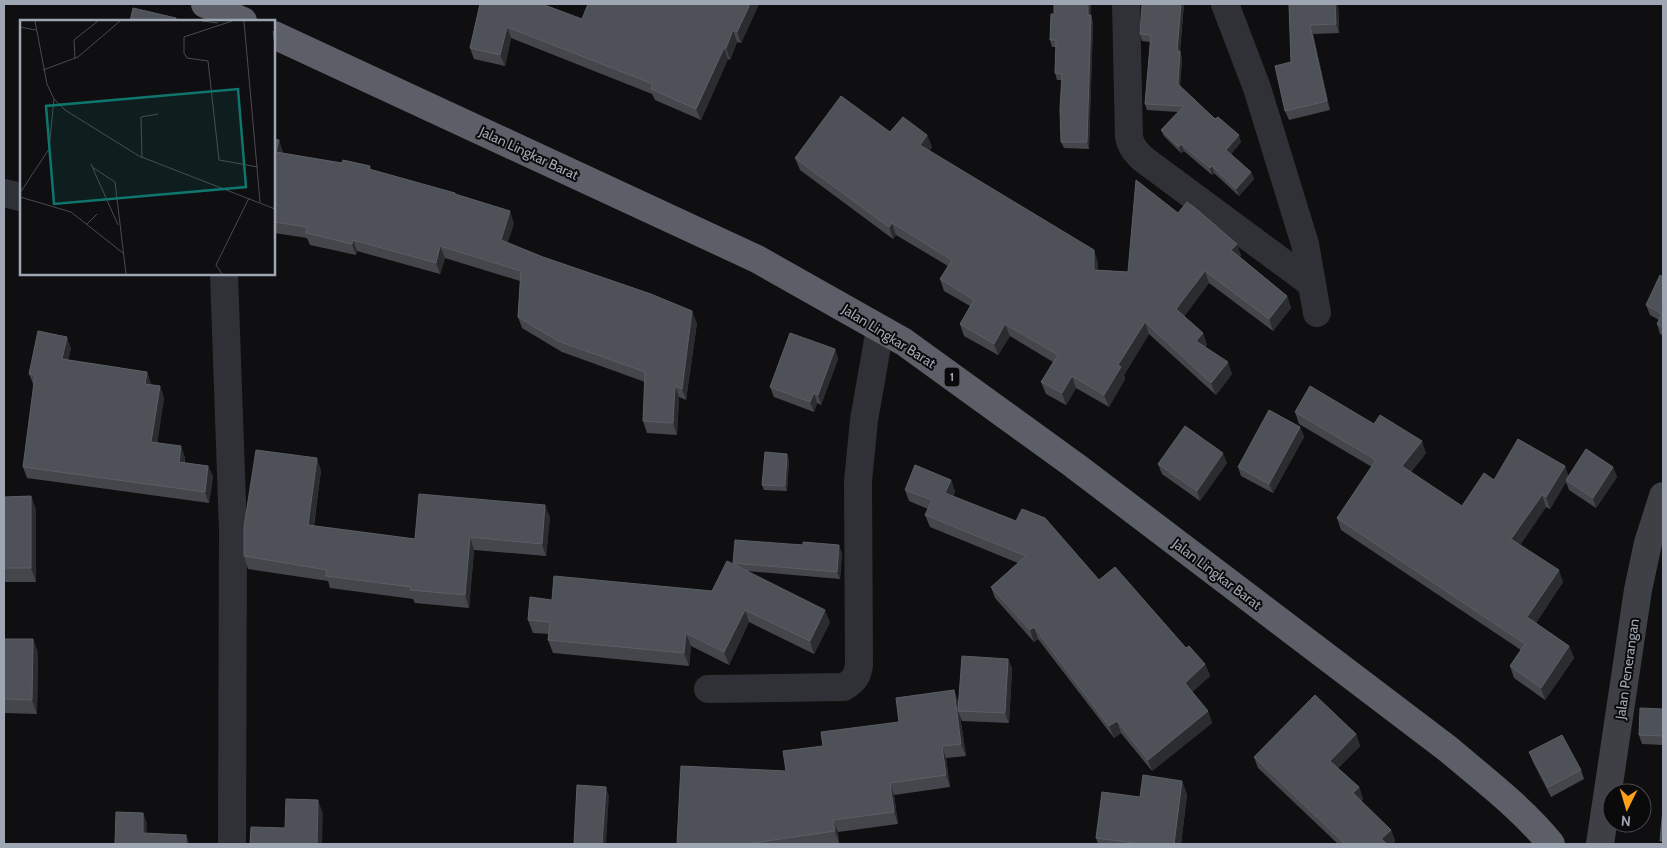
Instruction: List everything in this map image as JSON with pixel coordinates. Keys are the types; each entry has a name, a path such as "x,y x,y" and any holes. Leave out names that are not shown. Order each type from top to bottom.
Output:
{"highway":[{"path":"205,4 241,20"},
{"name":"Jalan Lingkar Barat","path":"275,35 757,258 904,342 1074,465 1448,749 1506,799 1551,844"}],"street":[{"path":"1126,4 1130,144 1143,159 1312,284"},
{"path":"1224,4 1256,88 1305,244 1317,313"},
{"path":"4,192 20,197"},
{"path":"224,275 232,531 232,844"},
{"path":"708,689 844,687 855,679 858,672 858,481 864,420 880,328"},
{"name":"Jalan Penerangan","path":"1600,844 1638,590 1648,543 1663,496"}],"building":[{"path":"480,4 542,4 582,19 588,4 750,4 737,32 733,30 696,109 651,89 653,84 507,27 500,55 470,48"},
{"path":"1054,4 1088,4 1088,15 1091,15 1087,142 1061,142 1062,74 1055,73 1056,40 1050,40 1051,14 1054,14"},
{"path":"1142,4 1181,4 1177,51 1180,51 1178,84 1215,119 1218,117 1239,135 1226,150 1251,172 1236,189 1212,166 1210,168 1181,144 1179,147 1161,130 1184,106 1145,104 1151,35 1140,34"},
{"path":"1289,4 1335,4 1336,24 1310,25 1327,101 1285,111 1275,66 1291,62"},
{"path":"133,8 176,18 176,20 130,20"},
{"path":"841,96 890,132 903,117 927,135 920,145 1094,250 1094,270 1128,272 1136,180 1178,213 1187,202 1194,207 1237,244 1231,250 1287,296 1269,319 1205,271 1176,309 1203,333 1196,341 1228,362 1211,383 1145,322 1118,365 1121,367 1104,395 1072,376 1062,393 1041,382 1058,355 1005,324 994,344 960,324 974,300 940,279 952,260 892,223 889,227 795,158"},
{"path":"275,139 279,140 276,152 342,163 343,160 370,166 369,169 455,193 510,211 501,240 543,257 651,294 692,311 682,389 675,386 673,423 643,421 645,372 558,341 518,317 521,271 440,246 436,263 353,240 352,244 306,233 307,227 275,222"},
{"path":"1660,275 1663,277 1663,328 1657,324 1662,314 1646,305"},
{"path":"38,331 67,337 62,359 147,372 145,384 160,386 151,442 181,446 179,462 208,466 205,492 23,467 35,375 29,374"},
{"path":"790,333 835,349 818,395 814,393 810,402 770,387"},
{"path":"1310,386 1374,424 1380,415 1422,441 1402,466 1462,506 1484,473 1494,480 1518,439 1565,466 1546,497 1542,495 1511,539 1559,570 1527,617 1569,646 1541,688 1510,666 1525,644 1337,518 1376,460 1295,412"},
{"path":"1269,410 1300,427 1269,484 1238,467"},
{"path":"1185,426 1223,453 1197,491 1158,464"},
{"path":"1586,449 1613,467 1593,498 1566,480"},
{"path":"256,450 317,458 308,525 415,539 419,494 545,505 542,544 470,537 465,595 410,590 411,587 326,576 327,570 244,556 244,527"},
{"path":"765,452 787,454 785,486 762,485"},
{"path":"915,465 951,480 945,493 1016,521 1022,509 1045,518 1099,580 1115,567 1186,648 1189,646 1205,664 1185,683 1208,711 1148,760 1117,721 1109,726 1034,627 1030,630 991,587 1026,556 925,515 932,500 905,490"},
{"path":"31,496 31,568 4,568 4,497"},
{"path":"735,540 803,545 803,542 839,545 837,572 733,563"},
{"path":"727,561 825,610 810,641 745,610 724,652 686,633 684,653 548,640 550,622 528,620 530,597 552,600 554,576 712,591"},
{"path":"4,639 33,639 32,700 4,699"},
{"path":"962,656 1008,659 1005,713 958,711"},
{"path":"954,690 961,744 942,746 946,775 890,783 894,812 833,820 835,831 746,844 677,844 681,766 786,771 783,751 823,746 821,732 899,722 896,698"},
{"path":"1315,695 1356,734 1330,761 1359,787 1353,793 1391,830 1381,839 1387,844 1345,844 1254,757"},
{"path":"1640,708 1663,709 1663,736 1639,735"},
{"path":"1562,735 1581,770 1548,787 1529,752"},
{"path":"1143,775 1182,781 1174,844 1134,844 1096,838 1102,792 1140,797"},
{"path":"577,785 606,787 602,844 574,844"},
{"path":"286,799 318,800 317,844 250,844 251,827 285,828"},
{"path":"1663,808 1663,841 1660,841"},
{"path":"116,812 143,813 143,833 186,835 186,844 115,844"}]}
